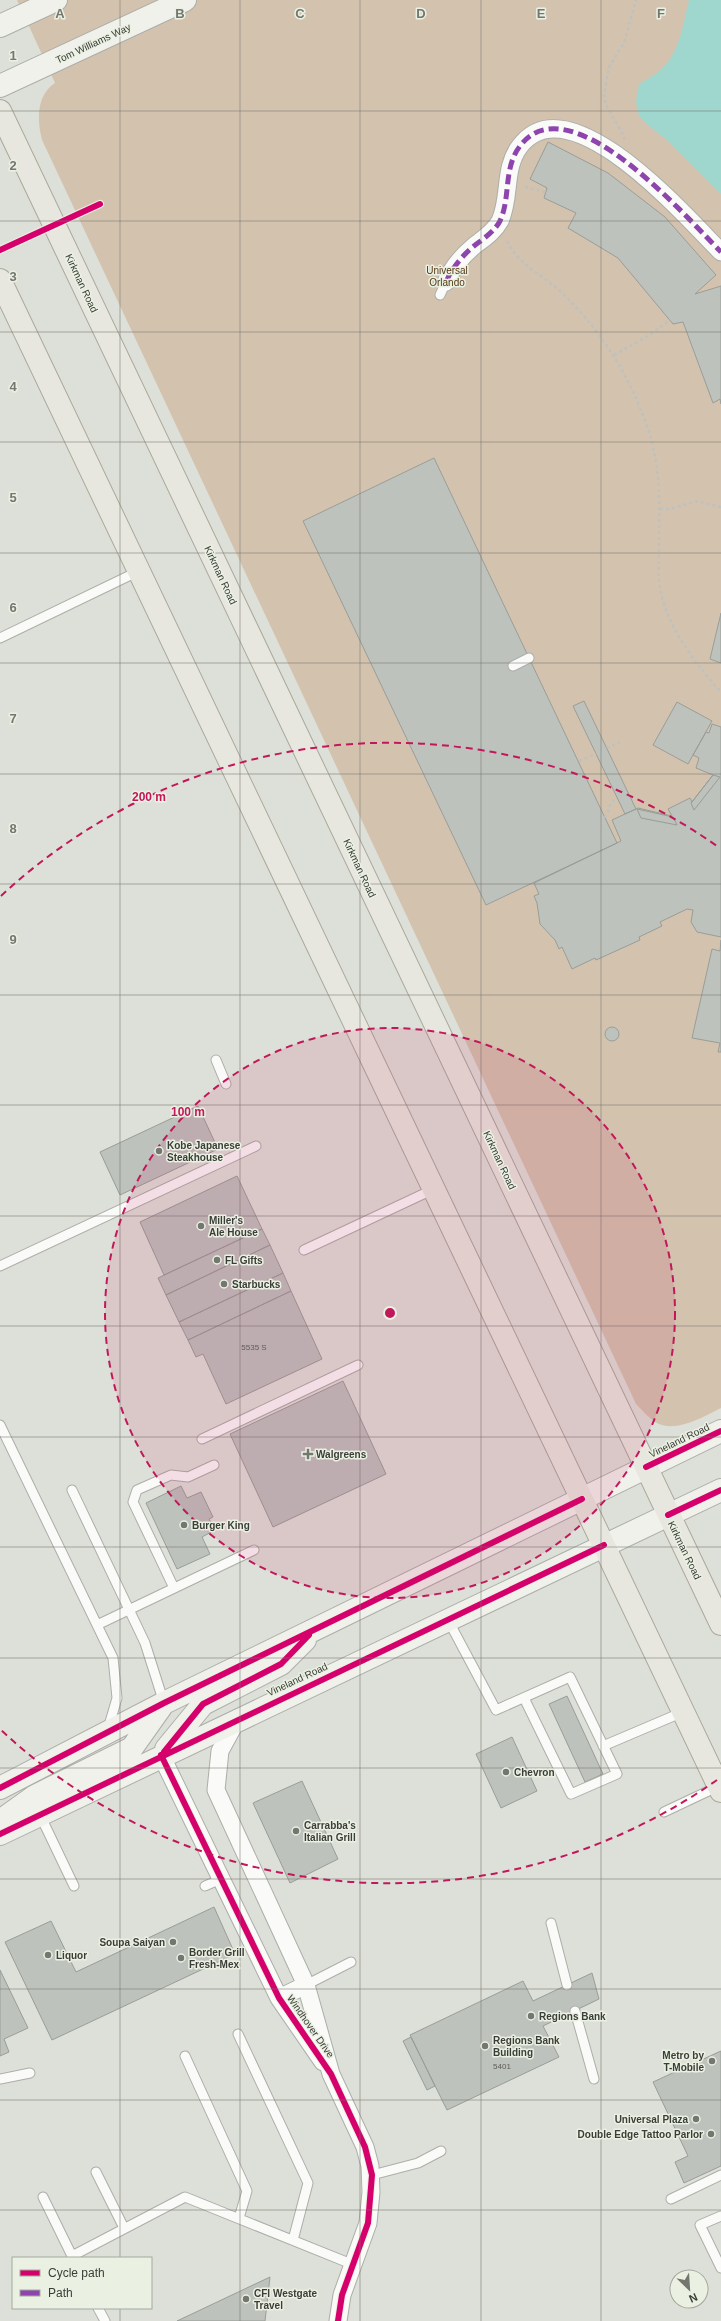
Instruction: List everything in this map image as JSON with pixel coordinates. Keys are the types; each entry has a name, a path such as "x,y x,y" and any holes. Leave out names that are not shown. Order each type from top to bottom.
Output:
{"main road":[{"name":"Kirkman Road","path":"0,111 721,1624"},
{"path":"0,281 720,1789"}],"street":[{"path":"0,26 56,0"},
{"name":"Tom Williams Way","path":"0,86 185,0"},
{"path":"443,288 456,264 493,230 499,222 506,201 508,173 514,157 520,146 531,136 544,130 573,131 588,136 620,156 659,190 721,252"},
{"name":"Vineland Road","path":"0,1788 164,1703 721,1431"},
{"name":"Vineland Road","path":"0,1834 238,1718 721,1490"},
{"path":"161,1755 203,1704 281,1664 315,1629"},
{"path":"0,1821 35,1796 132,1748 164,1703"},
{"name":"Windhover Drive","path":"238,1718 220,1751 216,1790 306,1985 331,2074 365,2147 372,2175 368,2223 342,2295 338,2321"},
{"name":"Windhover Drive","path":"161,1755 279,1998 331,2074"},
{"path":"279,1998 306,1985"}],"lane":[{"path":"0,638 139,571"},
{"path":"513,666 529,658"},
{"path":"216,1060 226,1084"},
{"path":"0,1266 256,1146"},
{"path":"304,1250 434,1189"},
{"path":"202,1439 358,1365"},
{"path":"0,1425 31,1486 113,1658 117,1698 107,1733"},
{"path":"174,1588 133,1502 137,1490 171,1475 188,1476 214,1465"},
{"path":"72,1490 145,1643 164,1703"},
{"path":"97,1625 254,1550"},
{"path":"448,1620 496,1710 570,1678 617,1774 571,1794 524,1698"},
{"path":"603,1746 683,1712"},
{"path":"664,1812 720,1789"},
{"path":"39,1814 74,1886"},
{"path":"205,1886 221,1879"},
{"path":"551,1923 567,1985"},
{"path":"306,1985 351,1962"},
{"path":"575,2011 594,2078"},
{"path":"238,2034 308,2183 293,2240"},
{"path":"185,2056 246,2191 239,2218"},
{"path":"0,2078 30,2073"},
{"path":"372,2175 418,2163 441,2151"},
{"path":"96,2172 124,2228"},
{"path":"670,2199 721,2175"},
{"path":"43,2197 73,2257 124,2228 185,2197 354,2265"},
{"path":"721,2216 700,2226 721,2268"},
{"path":"99,2309 105,2321"}],"path":[{"path":"620,156 624,145 624,136 606,105 604,95 608,67 627,36 636,0"},
{"path":"499,222 519,260 555,286 572,303 614,355 627,376 648,428 655,460 660,509 658,572 662,598 671,620 693,658 721,692"},
{"path":"614,355 648,336 670,320"},
{"path":"660,509 669,509 697,501 721,507"},
{"path":"607,748 620,742"},
{"path":"454,768 490,751 504,752"},
{"path":"579,761 596,754"},
{"path":"497,856 520,845 519,842 528,838 547,847 572,847 595,834 605,820 611,802 617,799"},
{"path":"520,845 522,848 527,845 540,852 555,855 573,853 572,847"}],"green space":[{"name":"Universal Orlando","path":"17,0 721,0 721,1408 706,1416 680,1425 663,1425 652,1420 636,1404 42,140 39,125 41,101 44,94 55,83"}],"water":[{"path":"689,0 721,0 721,194 667,140 639,116 636,101 639,84 662,69 676,48 682,32"}],"building":[{"path":"548,142 608,173 665,217 716,275 695,294 721,286 721,404 720,399 713,403 683,322 673,324 618,258 568,228 576,213 544,198 547,188 530,179"},
{"path":"434,458 617,843 486,905 303,521"},
{"path":"721,613 721,663 710,659"},
{"path":"584,701 636,809 625,814 573,706"},
{"path":"677,702 712,721 688,764 653,745"},
{"path":"712,724 721,727 721,937 697,932 691,922 693,910 687,909 660,922 662,926 639,937 640,940 572,969 562,947 559,949 555,940 540,924 537,903 534,896 539,894 534,883 621,841 612,820 638,808 672,816 668,809 690,798 692,802 713,775 696,768 699,758 693,755 706,732 709,733"},
{"path":"713,775 720,777 694,810 691,803"},
{"path":"637,809 673,817 677,825 641,818"},
{"path":"721,940 721,1052 718,1052 720,1043 692,1038 712,949 720,951"},
{"path":"609,1027 615,1027 619,1031 619,1037 615,1041 609,1041 605,1037 605,1031"},
{"name":"Kobe Japanese Steakhouse","path":"198,1106 218,1149 120,1195 100,1152"},
{"name":"Miller's Ale House","path":"237,1176 262,1229 164,1275 140,1222"},
{"name":"FL Gifts","path":"262,1229 270,1245 166,1295 158,1278"},
{"name":"Starbucks","path":"270,1245 283,1273 179,1322 166,1295"},
{"path":"283,1273 291,1291 188,1340 179,1322"},
{"path":"291,1291 322,1359 226,1404 203,1354 196,1357 188,1340"},
{"name":"Walgreens","path":"343,1381 386,1474 273,1527 230,1434"},
{"name":"Burger King","path":"181,1486 187,1498 201,1492 213,1517 209,1519 215,1530 202,1537 210,1554 177,1569 146,1503"},
{"name":"Chevron","path":"567,1696 603,1774 585,1782 549,1704"},
{"name":"Chevron","path":"512,1737 537,1791 501,1808 476,1754"},
{"name":"Carrabba's Italian Grill","path":"302,1781 338,1859 290,1883 253,1803"},
{"path":"214,1907 235,1954 52,2040 5,1942 51,1921 76,1972"},
{"path":"0,1970 28,2028 4,2039 9,2052 0,2056"},
{"name":"Regions Bank Building","path":"592,1973 599,1999 543,2026 559,2057 447,2110 410,2035 523,1981 533,2001"},
{"path":"411,2037 435,2086 427,2090 403,2041"},
{"name":"Universal Plaza","path":"721,2051 721,2166 684,2183 675,2162 688,2156 653,2082"},
{"name":"CFI Westgate Travel","path":"270,2277 265,2321 177,2321"}],"marked path":[{"path":"446,282 461,258 492,232 498,225 503,212 509,173 515,155 520,146 541,130 567,130 596,142 626,162 655,186 721,252"}],"cycle path":[{"path":"0,250 100,204"},
{"path":"646,1467 721,1431"},
{"path":"668,1515 721,1490"},
{"path":"0,1788 164,1703 582,1499"},
{"path":"0,1834 604,1545"},
{"path":"164,1752 203,1704 281,1664 309,1635"},
{"path":"161,1755 279,1998 331,2074 365,2147 372,2175 368,2223 342,2295 338,2321"}],"place":[{"name":"Kobe Japanese Steakhouse","path":"159,1151"},
{"name":"Miller's Ale House","path":"201,1226"},
{"name":"FL Gifts","path":"217,1260"},
{"name":"Starbucks","path":"224,1284"},
{"name":"Walgreens","path":"308,1454"},
{"name":"Burger King","path":"184,1525"},
{"name":"Chevron","path":"506,1772"},
{"name":"Carrabba's Italian Grill","path":"296,1831"},
{"name":"Soupa Saiyan","path":"173,1942"},
{"name":"Liquor","path":"48,1955"},
{"name":"Border Grill Fresh-Mex","path":"181,1958"},
{"name":"Regions Bank","path":"531,2016"},
{"name":"Regions Bank Building","path":"485,2046"},
{"name":"Metro by T-Mobile","path":"712,2061"},
{"name":"Universal Plaza","path":"696,2119"},
{"name":"Double Edge Tattoo Parlor","path":"711,2134"},
{"name":"CFI Westgate Travel","path":"246,2299"}]}
